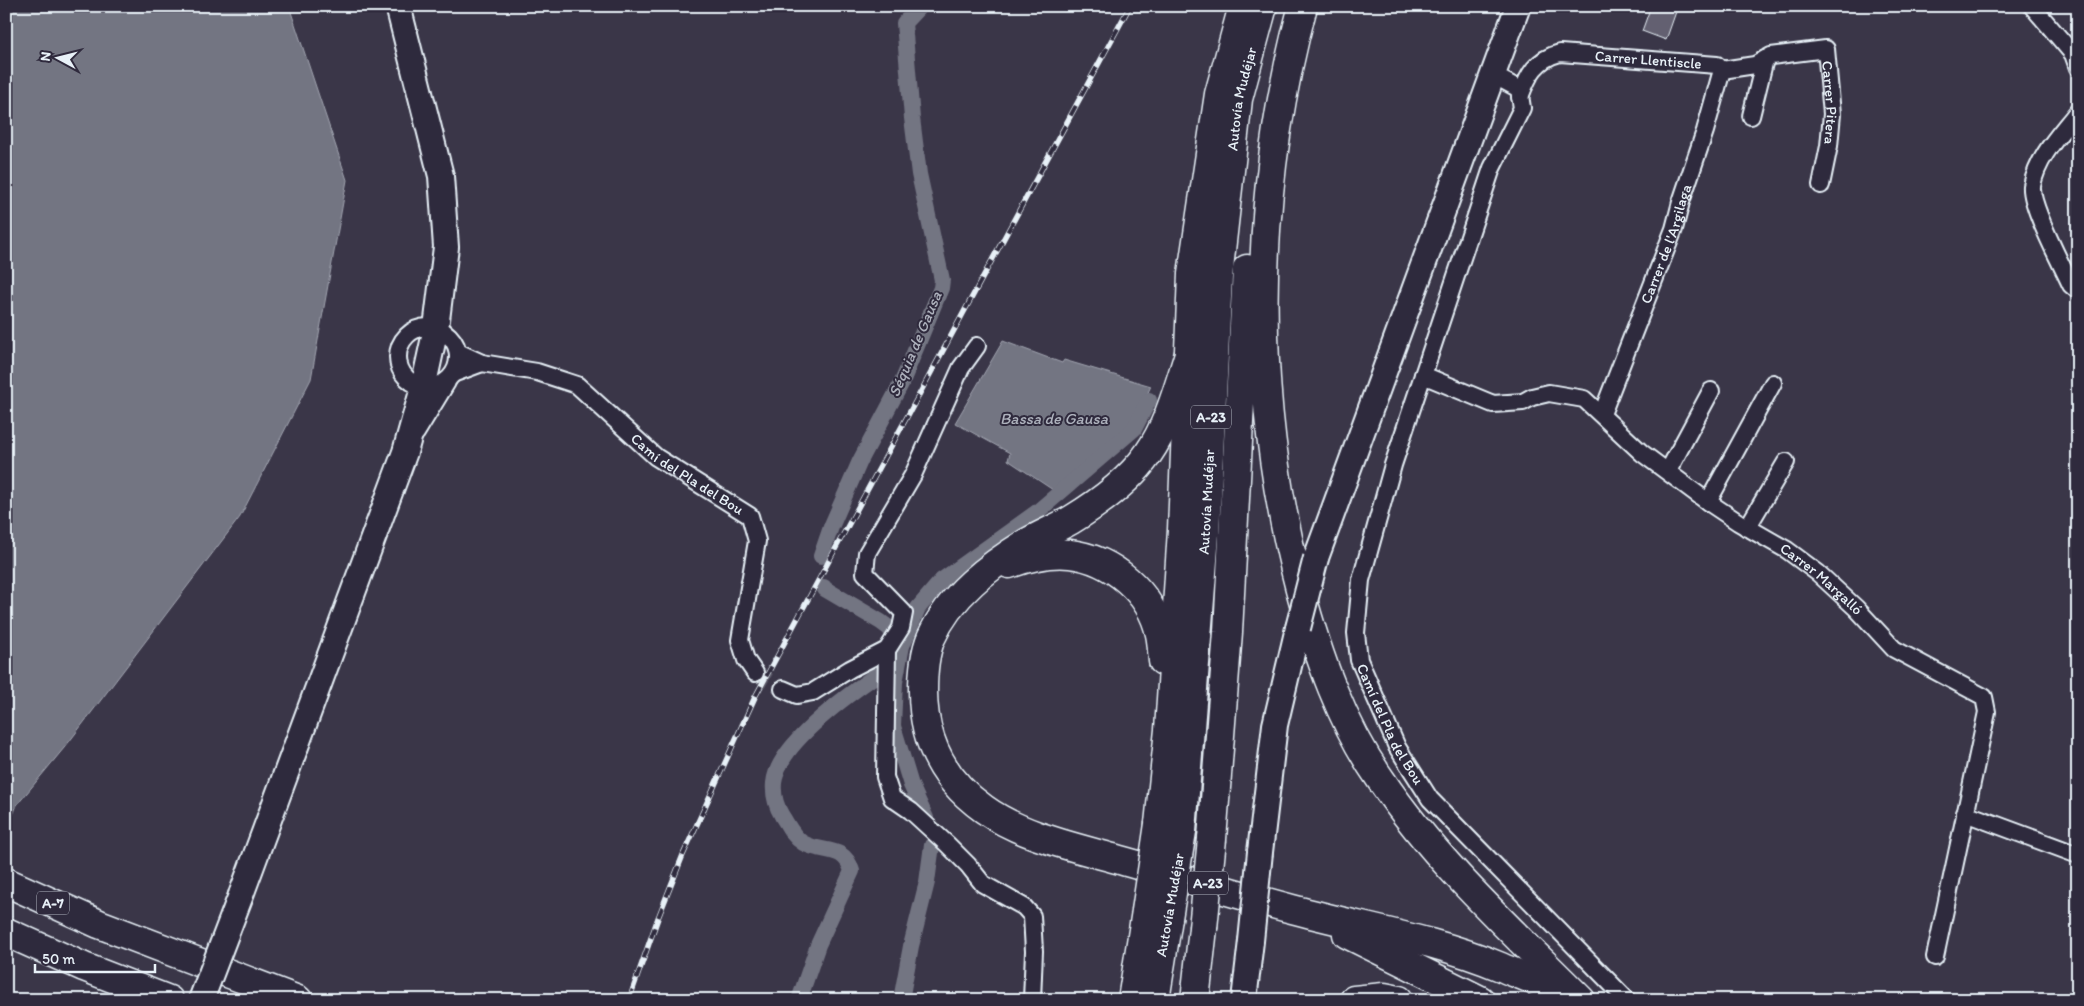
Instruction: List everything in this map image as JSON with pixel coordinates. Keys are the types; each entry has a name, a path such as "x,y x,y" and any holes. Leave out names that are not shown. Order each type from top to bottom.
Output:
{"highway":[{"path":"1170,827 1168,730 1182,530 1192,274 1219,94 1243,6"},
{"name":"Autovía Mudéjar","path":"1155,1000 1157,914 1170,827 1205,534 1218,277 1238,99 1263,6"},
{"name":"Autovía Mudéjar","path":"1195,1000 1212,838 1228,632 1251,204 1267,103 1289,6"},
{"path":"1304,6 1287,77 1276,135 1266,241 1264,318 1268,404 1280,497 1288,544 1312,635 1339,705 1380,779 1438,854 1581,1000"},
{"path":"1189,354 1170,411 1157,438 1148,454 1123,482 1069,521 1029,542 986,571 962,592 942,616 930,641 922,670 922,709 928,738 943,768 959,787 984,809 1004,821 1031,833 1074,847 1294,909 1394,933 1474,956 1538,983 1558,1000"},
{"path":"986,571 1020,560 1048,554 1070,554 1095,560 1116,571 1133,585 1149,606 1160,633 1163,663 1170,827"},
{"name":"A-7","path":"6,882 99,924 298,1000"},
{"path":"1294,909 1411,964 1480,1000"},
{"path":"1132,1000 1157,914"},
{"path":"6,932 84,967 169,1000"},
{"path":"1354,1000 1384,996 1399,1000"}],"main road":[{"path":"201,1000 405,452 423,388 436,328 446,247 441,176 398,6"},
{"path":"1244,1000 1275,725 1316,558 1518,6"}],"street":[{"path":"2032,6 2073,54 2078,68"},
{"name":"Carrer Llentiscle","path":"1423,375 1492,168 1522,108 1520,97 1528,77 1546,56 1560,53 1717,65 1722,70 1756,64 1771,56 1826,49"},
{"name":"Carrer Pitera","path":"1821,185 1829,146 1832,114 1826,49"},
{"path":"1751,116 1766,59"},
{"name":"Carrer de l'Argilaga","path":"1602,414 1674,229 1680,202 1705,131 1722,70"},
{"path":"1492,75 1519,89 1520,97"},
{"path":"2078,111 2043,156 2032,186 2036,207 2071,286 2078,291"},
{"path":"405,452 451,378 458,352 451,336 436,328 420,328 406,336 398,350 398,366 406,379 423,388"},
{"path":"783,689 796,694 813,692 850,669 887,650 901,628 904,613 865,573 867,553 912,475 961,368 977,346"},
{"name":"Camí del Pla del Bou","path":"458,352 482,363 537,372 577,385 656,457 750,516 757,541 740,640 746,660 754,673"},
{"name":"Camí del Pla del Bou","path":"423,388 451,378 482,363"},
{"name":"Carrer Margalló","path":"1423,375 1493,404 1523,402 1532,396 1549,393 1584,399 1642,453 1708,502 1787,550 1818,574 1856,608 1894,649 1984,697 1986,712 1935,957"},
{"name":"Camí del Pla del Bou","path":"1423,375 1393,465 1362,580 1356,633 1360,660 1397,747 1430,799 1627,1000"},
{"path":"1708,502 1773,383"},
{"path":"1668,472 1711,392"},
{"path":"1748,528 1786,462"},
{"path":"887,650 885,777 892,798 911,811 947,844 968,865 983,884 1024,907 1032,916 1034,951 1032,1000"},
{"path":"1965,814 2078,855"}],"water":[{"path":"6,6 289,6 347,180 311,379 240,517 69,742 17,805 6,832"},
{"name":"Bassa de Gausa","path":"1003,341 1062,363 1064,360 1151,386 1131,429 1053,490 1008,460 1010,453 955,423"}],"building":[{"path":"1651,6 1678,6 1666,40 1642,31"}],"waterway":[{"name":"Séquia de Gausa","path":"821,556 831,527 860,461 902,382 941,288 942,280 919,174 904,23 920,6"},
{"path":"926,818 911,785 893,726 895,682 902,646 918,608 942,580 1037,512 1134,429 1149,400"},
{"name":"Séquia de Gausa","path":"824,587 881,622 893,634"},
{"name":"Séquia de Gausa","path":"799,1000 818,945 852,871 848,862 838,853 811,846 796,838 778,808 774,783 778,768 787,753 801,737 833,707 878,674"},
{"path":"901,1000 911,946 927,882 932,845"}],"tunnel":[{"path":"755,673 783,689"}],"railway":[{"path":"629,1000 683,855 755,697 1130,6"}]}
